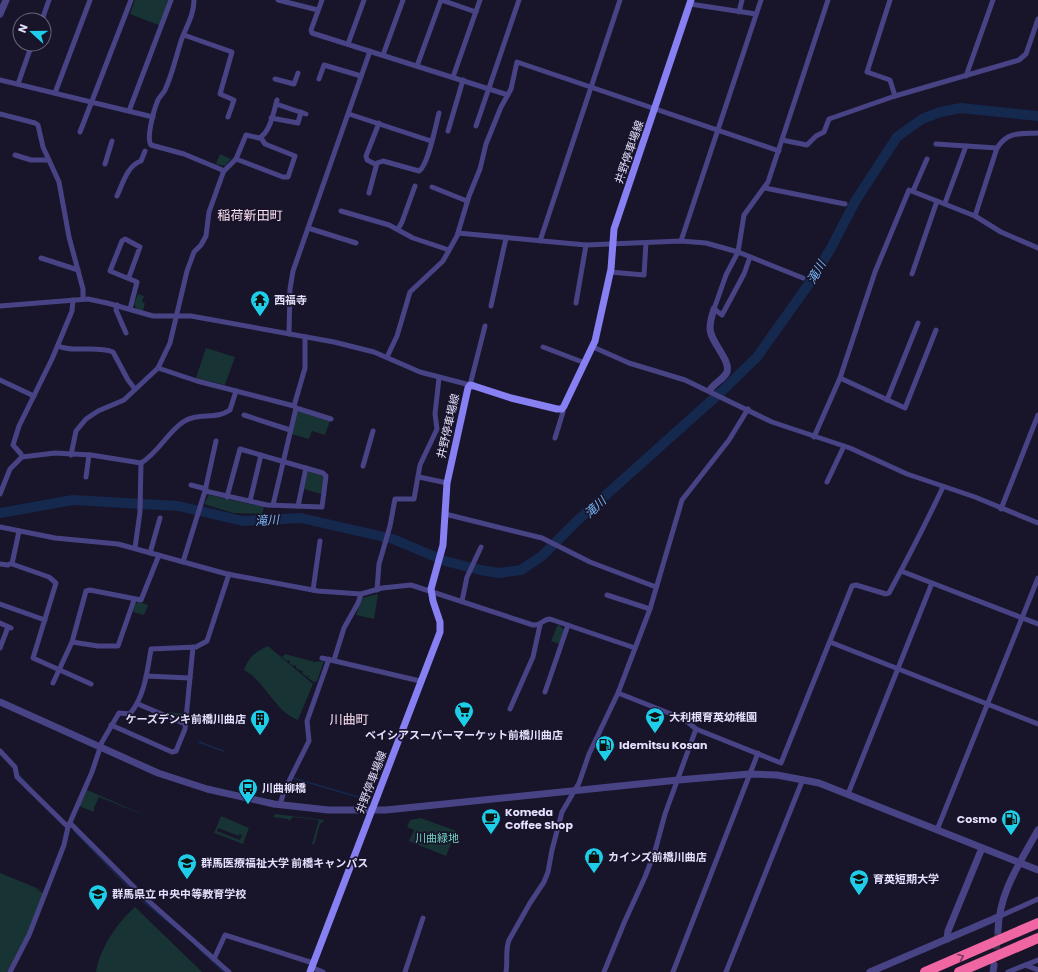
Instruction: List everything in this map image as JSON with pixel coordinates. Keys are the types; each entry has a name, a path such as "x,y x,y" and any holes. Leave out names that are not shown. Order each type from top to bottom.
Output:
{"highway":[{"path":"925,972 1038,924"},
{"path":"959,972 1038,938"}],"main road":[{"name":"井野停車場線","path":"311,967 440,629 431,592 441,551 447,483 470,385 516,400 562,409 593,347 610,272 612,245 618,216 691,2"}],"street":[{"path":"0,12 6,0"},
{"path":"45,12 49,0"},
{"path":"54,93 90,0"},
{"path":"80,132 131,0"},
{"path":"129,111 171,0"},
{"path":"194,0 193,10 165,90 158,100 149,135 151,145 187,155 224,171"},
{"path":"278,0 318,10"},
{"path":"322,0 311,30 312,32 508,95"},
{"path":"348,44 364,0"},
{"path":"383,55 403,0"},
{"path":"417,66 441,0 476,12"},
{"path":"453,77 480,0"},
{"path":"476,126 519,0"},
{"path":"540,241 620,0"},
{"path":"738,12 742,0"},
{"path":"681,241 761,0"},
{"path":"711,391 727,370 725,361 711,334 710,328 714,309 726,275 738,252 744,215 766,188 828,0"},
{"path":"890,0 867,72 890,80 895,96"},
{"path":"966,76 993,0"},
{"path":"691,2 738,12 756,14"},
{"path":"782,140 807,145 816,136 824,132 829,119 895,96 1022,58 1026,54 1038,20"},
{"path":"184,35 231,52"},
{"path":"228,118 234,100 220,94 232,54 231,52 233,45"},
{"path":"289,334 290,289 293,271 370,51"},
{"path":"18,84 29,52"},
{"path":"387,357 397,336 410,292 443,262 458,233 467,201 480,169 486,144 513,84 516,64 519,62 778,151"},
{"path":"319,79 324,65 361,76"},
{"path":"275,79 294,84 298,73"},
{"path":"0,80 153,117"},
{"path":"448,131 463,80"},
{"path":"261,138 271,118 276,102 304,113 298,123 271,118"},
{"path":"379,123 366,157 368,161 377,163 383,161 421,170 432,141 439,112"},
{"path":"0,114 36,123 43,147 59,182 60,196 83,289 83,300"},
{"path":"349,114 432,141"},
{"path":"975,216 997,148 1003,139 1008,135 1038,133"},
{"path":"71,455 76,431 86,419 102,409 121,402 158,368 170,343 182,285 194,252 201,245 206,236 209,212 224,171 236,159 246,135 261,138 265,144 295,156 288,177 283,177 236,159"},
{"path":"105,164 112,141"},
{"path":"936,144 997,148"},
{"path":"945,203 966,146"},
{"path":"117,196 130,168 140,161 145,151"},
{"path":"15,155 31,160 49,160"},
{"path":"913,191 927,159"},
{"path":"369,193 377,163"},
{"path":"398,229 415,186"},
{"path":"432,187 467,201"},
{"path":"766,188 845,204"},
{"path":"814,437 840,378 875,272 910,190 975,216 1001,232 1038,248"},
{"path":"912,274 937,201"},
{"path":"341,211 398,229 413,238 449,250"},
{"path":"308,228 356,243"},
{"path":"458,233 586,245 681,241 706,243 738,252 803,278"},
{"path":"490,306 506,238"},
{"path":"128,277 140,247 136,243 124,239 110,271 138,282 130,309"},
{"path":"610,272 644,275 646,243"},
{"path":"576,303 586,245"},
{"path":"714,309 722,315 744,274 750,257"},
{"path":"41,258 78,270"},
{"path":"22,457 22,454 13,447 13,444 19,426 58,346 73,308 73,300"},
{"path":"0,306 83,300 117,306 153,316 191,316 305,337 369,351 387,357 412,369 439,378 470,385 485,326"},
{"path":"117,306 116,310 126,333"},
{"path":"887,400 918,323"},
{"path":"840,378 905,408 936,330"},
{"path":"273,506 295,407 306,368 305,337"},
{"path":"58,346 66,349 77,348 113,352 128,380 135,389"},
{"path":"544,347 585,363"},
{"path":"593,347 629,363 685,380 711,391 772,422 844,446 872,457 906,474 1038,523"},
{"path":"158,368 197,381 295,407 331,419"},
{"path":"377,590 379,564 389,531 394,499 414,499 420,465 437,429 435,414 439,378"},
{"path":"0,380 34,396"},
{"path":"135,548 140,512 141,463 183,422 201,415 221,415 230,410 236,391"},
{"path":"555,438 563,412 562,409"},
{"path":"506,972 509,940 532,899 544,882 548,872 560,818 574,791 580,783 589,754 618,693 650,609 683,497 729,440 748,409"},
{"path":"244,415 290,430"},
{"path":"1001,509 1038,415"},
{"path":"363,466 373,431"},
{"path":"183,562 206,490 216,441"},
{"path":"827,482 844,446"},
{"path":"191,485 227,497 273,506 322,507 326,476 306,468 240,449 227,497"},
{"path":"0,494 10,469 22,457 55,453 89,455 141,463"},
{"path":"86,477 89,455"},
{"path":"250,501 261,456"},
{"path":"298,506 306,468"},
{"path":"418,477 447,483"},
{"path":"618,693 684,719 696,729 781,763 852,586 856,585 886,594 901,571 943,487"},
{"path":"445,514 491,524 547,540 590,562 656,587"},
{"path":"150,553 160,518"},
{"path":"0,528 55,538 111,543 135,548 159,556 230,574 313,590 361,594 408,585 533,625 540,625"},
{"path":"12,563 18,531"},
{"path":"313,590 320,541"},
{"path":"462,602 468,575 481,547"},
{"path":"53,683 72,642 86,590 134,600 142,599 159,556"},
{"path":"0,564 8,565 12,563"},
{"path":"12,563 14,566 37,572 56,581 45,620 32,657 91,684"},
{"path":"901,571 1038,624"},
{"path":"10,972 29,935 64,845 69,825 92,772 106,732 119,713 130,714 138,704 146,676 151,649 193,647 202,645 207,641 211,634 230,574"},
{"path":"937,830 1038,578"},
{"path":"848,794 932,583"},
{"path":"280,805 284,791 309,741 307,721 344,628 358,603 361,594"},
{"path":"607,595 650,609"},
{"path":"72,642 98,646 118,646 134,600"},
{"path":"0,604 45,620"},
{"path":"510,709 533,657 540,625 547,619 635,648"},
{"path":"0,623 10,627 0,648"},
{"path":"545,692 568,625"},
{"path":"830,642 1038,724"},
{"path":"111,725 174,752 177,749 183,734 185,724 193,647"},
{"path":"322,658 420,681"},
{"path":"146,676 190,678"},
{"path":"0,702 143,767 191,784 227,794 280,805 328,810 372,810 445,805 678,780 750,774 777,775 803,779 848,794 1038,870"},
{"path":"138,704 185,724"},
{"path":"604,972 655,851 665,814 696,729"},
{"path":"0,751 15,766 18,777 132,887 229,972"},
{"path":"672,972 758,753"},
{"path":"726,972 803,779"},
{"path":"998,930 998,917 1008,884 1038,830"},
{"path":"947,939 948,931 982,848"},
{"path":"870,972 1038,899"},
{"path":"406,972 423,918"},
{"path":"214,960 225,935 323,972"},
{"path":"1008,972 1038,960"},
{"path":"1025,965 1038,970"}],"green space":[{"path":"135,0 170,0 161,26 130,14"},
{"path":"220,154 231,159 225,166 216,164"},
{"path":"138,294 144,296 142,302 145,303 143,311 136,308 134,304"},
{"path":"206,348 235,357 225,385 196,378"},
{"path":"297,411 330,421 325,435 312,431 309,439 291,434"},
{"path":"308,471 323,475 324,478 321,494 304,489"},
{"path":"209,495 264,507 262,514 233,513 204,504"},
{"path":"378,594 374,619 356,615 362,598"},
{"path":"138,602 148,605 144,615 133,612 135,604"},
{"path":"559,625 564,630 559,644 551,641 557,626"},
{"path":"268,646 313,684 298,720 290,716 276,704 258,681 244,670 253,655 259,650"},
{"path":"285,654 315,662 324,661 317,681 314,682 308,678 309,675 307,677 302,673 303,670 301,671 296,668 296,665 293,666 289,663 290,660 287,661 282,657"},
{"path":"168,712 185,714 184,719 182,721 171,716"},
{"path":"85,789 151,818 99,797 94,808 94,812 79,806"},
{"path":"275,814 325,820 320,824 314,845 312,844 319,820 293,817 289,821 288,819 273,817"},
{"path":"221,816 249,828 243,844 214,833","holes":["218,828 239,836 239,834 242,835 240,840 217,831"]},
{"name":"川曲緑地","path":"421,818 456,831 446,856 409,841 414,830 407,827 410,820"},
{"path":"0,873 44,891 35,889 43,893 27,935 7,972 0,972"},
{"path":"135,907 202,972 96,972 101,954 110,936 122,920"}],"waterway":[{"name":"滝川","path":"0,513 73,500 178,506 243,521 301,518 393,539 445,561 480,570 499,573 521,570 542,556 578,520 721,392 757,357 811,281 831,248 856,200 897,137 922,119 940,112 961,108 1038,116"},
{"path":"199,742 223,751"},
{"path":"18,774 29,786"},
{"path":"293,778 365,799"},
{"path":"74,831 140,899 177,929"},
{"path":"199,949 224,972"}],"tunnel":[{"path":"995,960 998,931"}],"place":[{"name":"西福寺","path":"260,317"},
{"name":"ベイシアスーパーマーケット前橋川曲店","path":"464,728"},
{"name":"大利根育英幼稚園","path":"655,734"},
{"name":"ケーズデンキ前橋川曲店","path":"260,736"},
{"name":"Idemitsu Kosan","path":"605,762"},
{"name":"川曲柳橋","path":"248,805"},
{"name":"Komeda Coffee Shop","path":"491,835"},
{"name":"Cosmo","path":"1011,836"},
{"name":"カインズ前橋川曲店","path":"594,874"},
{"name":"群馬医療福祉大学 前橋キャンパス","path":"187,880"},
{"name":"育英短期大学","path":"859,896"},
{"name":"群馬県立 中央中等教育学校","path":"98,911"}],"district":[{"name":"稲荷新田町","path":"250,215"},
{"name":"川曲町","path":"349,719"}]}
